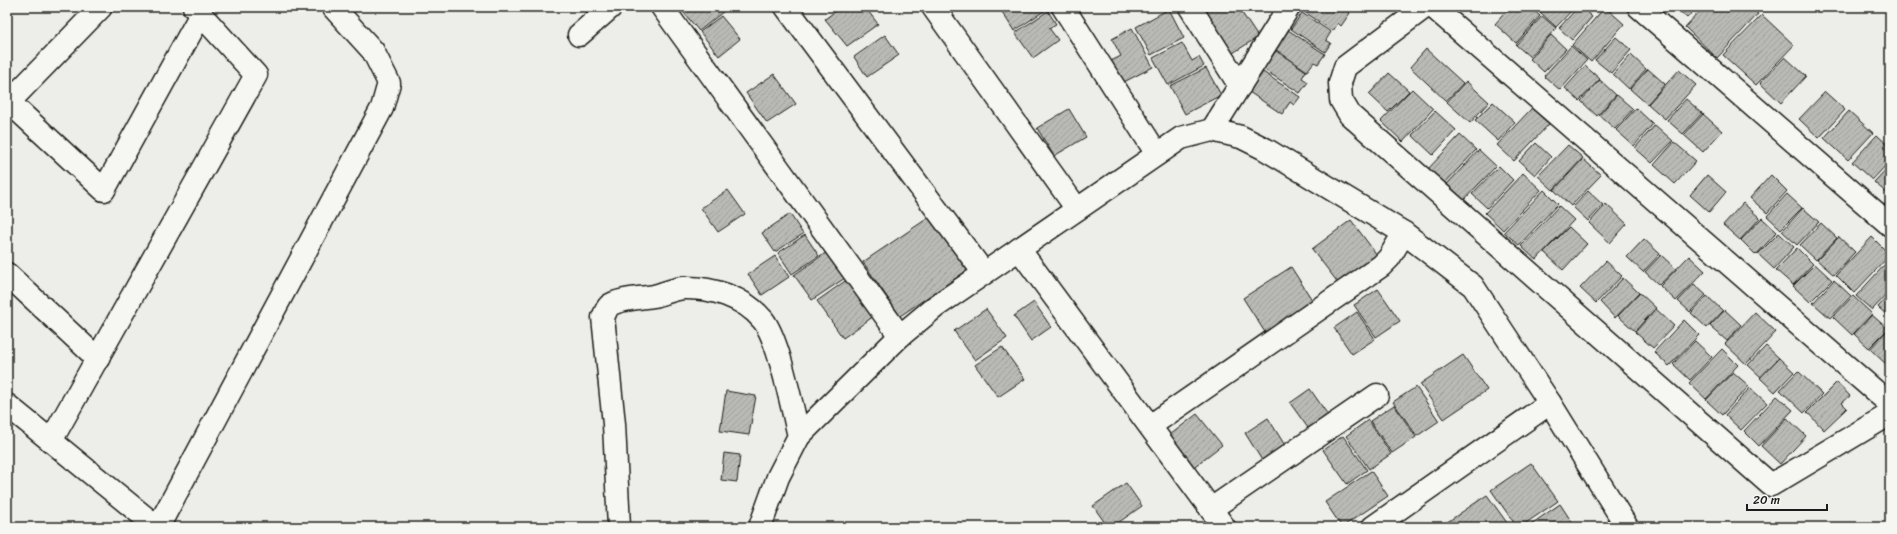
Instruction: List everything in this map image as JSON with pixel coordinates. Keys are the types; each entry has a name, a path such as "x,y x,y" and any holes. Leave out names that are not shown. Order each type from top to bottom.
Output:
{"street":[{"path":"51,441 256,75 198,10 104,190 9,102 101,7"},
{"path":"7,405 158,527 382,108 389,83 373,51 333,7"},
{"path":"579,35 611,7"},
{"path":"662,7 900,336"},
{"path":"786,7 984,273"},
{"path":"933,7 1077,209"},
{"path":"1063,7 1157,154"},
{"path":"1190,7 1240,86"},
{"path":"1212,130 1289,7"},
{"path":"1425,7 1345,67 1340,83 1341,100 1350,115 1771,485 1890,414"},
{"path":"1433,7 1890,404"},
{"path":"1639,7 1890,225"},
{"path":"760,527 778,477 800,436 900,336 935,307 1181,138 1212,130 1241,137 1265,149 1404,233 1473,286 1550,403 1627,527"},
{"path":"1150,426 1381,266 1389,258 1404,233"},
{"path":"1019,249 1224,527"},
{"path":"7,274 98,359"},
{"path":"619,527 614,424 603,325 606,311 609,307 616,303 658,295 681,288 702,288 730,296 745,305 763,320 774,341 800,436"},
{"path":"1211,509 1377,396"},
{"path":"1373,527 1550,403"}],"building":[{"path":"679,7 729,7 699,31"},
{"path":"841,7 865,7 878,24 847,46 825,19"},
{"path":"999,7 1046,7 1047,9 1014,31"},
{"path":"1191,7 1238,7 1258,37 1225,58"},
{"path":"1306,7 1341,7 1350,13 1341,26 1338,23 1333,31 1303,11"},
{"path":"1510,7 1530,7 1540,16 1516,43 1495,24"},
{"path":"1544,7 1575,7 1556,27 1540,12"},
{"path":"1578,7 1581,7 1592,17 1572,40 1559,28"},
{"path":"1605,7 1624,24 1591,62 1572,45"},
{"path":"1675,7 1697,7 1687,18"},
{"path":"1704,7 1750,7 1758,14 1717,58 1685,27"},
{"path":"1169,9 1184,38 1151,55 1136,27"},
{"path":"1048,11 1056,24 1049,28 1058,40 1033,58 1015,33"},
{"path":"1302,13 1331,32 1326,40 1331,43 1325,52 1291,29"},
{"path":"1762,15 1794,45 1756,85 1723,55"},
{"path":"721,16 740,39 719,56 700,32"},
{"path":"1542,16 1556,28 1530,57 1516,45"},
{"path":"1132,28 1153,67 1120,84 1109,62 1121,56 1112,39"},
{"path":"1288,30 1325,54 1318,64 1314,62 1307,71 1275,49"},
{"path":"885,35 899,55 867,77 854,57"},
{"path":"1551,35 1566,49 1544,72 1530,59"},
{"path":"1616,37 1631,50 1611,73 1595,60"},
{"path":"1182,43 1192,61 1199,57 1204,66 1168,85 1153,58"},
{"path":"1571,46 1587,60 1560,90 1544,76"},
{"path":"1426,49 1463,83 1446,101 1410,67"},
{"path":"1276,51 1306,71 1302,78 1308,82 1300,93 1263,69"},
{"path":"1631,55 1646,69 1629,89 1613,74"},
{"path":"1785,57 1806,76 1781,103 1760,83"},
{"path":"1585,66 1600,79 1579,101 1565,88"},
{"path":"1206,68 1221,95 1185,114 1170,86"},
{"path":"1648,69 1665,84 1647,104 1630,89"},
{"path":"1679,70 1696,85 1665,119 1648,104"},
{"path":"1263,72 1300,97 1294,105 1290,102 1282,114 1249,92"},
{"path":"1389,73 1409,91 1388,112 1369,94"},
{"path":"774,74 796,104 767,123 746,93"},
{"path":"1600,80 1616,95 1597,116 1581,101"},
{"path":"1466,81 1489,102 1470,123 1447,102"},
{"path":"1412,89 1433,109 1403,142 1381,121"},
{"path":"1825,92 1845,110 1819,138 1799,119"},
{"path":"1617,95 1633,109 1615,129 1599,115"},
{"path":"1686,99 1702,113 1683,134 1667,120"},
{"path":"1493,102 1515,122 1498,141 1475,120"},
{"path":"1532,108 1549,124 1514,161 1497,145"},
{"path":"1636,108 1653,124 1634,146 1616,130"},
{"path":"1069,109 1086,137 1054,156 1037,128"},
{"path":"1435,111 1456,130 1433,155 1412,135"},
{"path":"1849,111 1873,133 1848,160 1824,138"},
{"path":"1703,114 1722,131 1703,152 1684,135"},
{"path":"1655,125 1673,141 1652,163 1635,148"},
{"path":"1460,135 1476,150 1444,184 1428,169"},
{"path":"1877,135 1890,147 1890,161 1872,180 1852,162"},
{"path":"1674,142 1696,161 1675,184 1654,165"},
{"path":"1536,143 1551,157 1535,175 1519,161"},
{"path":"1568,145 1583,158 1553,190 1538,176"},
{"path":"1479,150 1496,166 1464,200 1447,184"},
{"path":"1583,159 1601,175 1571,206 1554,190"},
{"path":"1890,165 1890,196 1874,182"},
{"path":"1499,166 1513,180 1487,208 1472,194"},
{"path":"1523,173 1541,190 1503,230 1485,213"},
{"path":"1707,175 1726,192 1709,212 1690,195"},
{"path":"1771,175 1787,191 1767,213 1750,198"},
{"path":"728,190 745,214 718,232 701,208"},
{"path":"1544,190 1558,204 1519,245 1504,232"},
{"path":"1588,191 1603,205 1588,221 1573,207"},
{"path":"1787,194 1802,208 1781,229 1767,216"},
{"path":"1743,203 1760,218 1740,240 1723,225"},
{"path":"1606,204 1627,224 1610,243 1589,223"},
{"path":"1559,206 1574,220 1536,260 1521,246"},
{"path":"1803,208 1819,222 1797,245 1782,231"},
{"path":"790,214 803,234 775,252 762,233"},
{"path":"931,216 968,270 900,316 863,262"},
{"path":"1762,218 1777,232 1756,255 1741,240"},
{"path":"1351,220 1377,255 1339,284 1312,249"},
{"path":"1821,223 1837,238 1816,260 1800,245"},
{"path":"1569,227 1587,244 1563,270 1544,252"},
{"path":"1779,233 1794,247 1774,269 1758,254"},
{"path":"805,235 819,256 792,274 778,253"},
{"path":"1839,237 1855,252 1834,275 1817,260"},
{"path":"1872,237 1890,255 1854,293 1836,275"},
{"path":"1644,239 1660,254 1643,272 1627,257"},
{"path":"1797,248 1813,264 1793,285 1776,270"},
{"path":"827,252 845,278 812,300 794,275"},
{"path":"1661,255 1676,269 1659,285 1645,272"},
{"path":"775,256 789,277 762,295 748,274"},
{"path":"1689,256 1705,271 1676,301 1660,286"},
{"path":"1890,259 1890,291 1872,310 1856,296"},
{"path":"1606,261 1622,276 1596,303 1580,288"},
{"path":"1815,264 1832,280 1810,302 1793,286"},
{"path":"1291,267 1316,306 1268,337 1243,298"},
{"path":"1623,278 1639,293 1615,318 1600,302"},
{"path":"848,279 874,316 843,338 817,301"},
{"path":"1834,280 1851,296 1830,318 1813,303"},
{"path":"1694,284 1706,295 1690,312 1678,301"},
{"path":"1378,289 1400,321 1376,337 1354,305"},
{"path":"1640,293 1656,308 1635,331 1618,316"},
{"path":"1890,294 1890,318 1878,307"},
{"path":"1707,296 1723,311 1707,328 1691,313"},
{"path":"1853,296 1872,314 1852,335 1833,317"},
{"path":"1034,302 1051,327 1031,341 1014,316"},
{"path":"986,309 1007,338 975,360 954,331"},
{"path":"1656,309 1674,326 1653,348 1635,332"},
{"path":"1725,310 1741,325 1727,341 1710,326"},
{"path":"1357,312 1375,339 1352,354 1334,328"},
{"path":"1755,312 1776,332 1746,364 1725,344"},
{"path":"1872,315 1888,329 1869,348 1854,334"},
{"path":"1684,320 1699,335 1669,366 1654,352"},
{"path":"1890,327 1890,363 1888,366 1870,349"},
{"path":"1695,341 1712,357 1690,380 1673,364"},
{"path":"1766,346 1779,358 1761,377 1748,365"},
{"path":"1002,347 1025,379 998,397 975,365"},
{"path":"1722,349 1738,365 1706,399 1689,383"},
{"path":"1463,355 1487,390 1444,419 1420,384"},
{"path":"1779,358 1794,372 1775,392 1760,378"},
{"path":"1798,371 1822,394 1804,413 1780,390"},
{"path":"1733,372 1749,386 1722,415 1706,400"},
{"path":"1837,382 1850,396 1842,403 1847,408 1824,430 1807,412"},
{"path":"1416,387 1439,421 1417,436 1393,402"},
{"path":"1750,388 1767,403 1741,430 1725,415"},
{"path":"1310,389 1328,415 1308,428 1290,403"},
{"path":"726,391 756,396 749,435 720,431"},
{"path":"1777,396 1793,410 1759,446 1744,431"},
{"path":"1394,405 1416,437 1392,453 1370,421"},
{"path":"1197,414 1222,445 1191,469 1166,438"},
{"path":"1268,418 1286,447 1263,462 1245,433"},
{"path":"1787,418 1806,436 1780,464 1761,446"},
{"path":"1368,420 1391,454 1369,469 1346,436"},
{"path":"1343,436 1367,470 1347,484 1323,450"},
{"path":"724,453 740,455 737,482 721,480"},
{"path":"1531,463 1558,501 1520,527 1517,527 1491,490"},
{"path":"1371,471 1388,496 1342,527 1325,502"},
{"path":"1126,483 1142,506 1112,527 1108,527 1093,506"},
{"path":"1487,495 1510,527 1440,527"},
{"path":"1560,504 1575,527 1527,527"}]}
